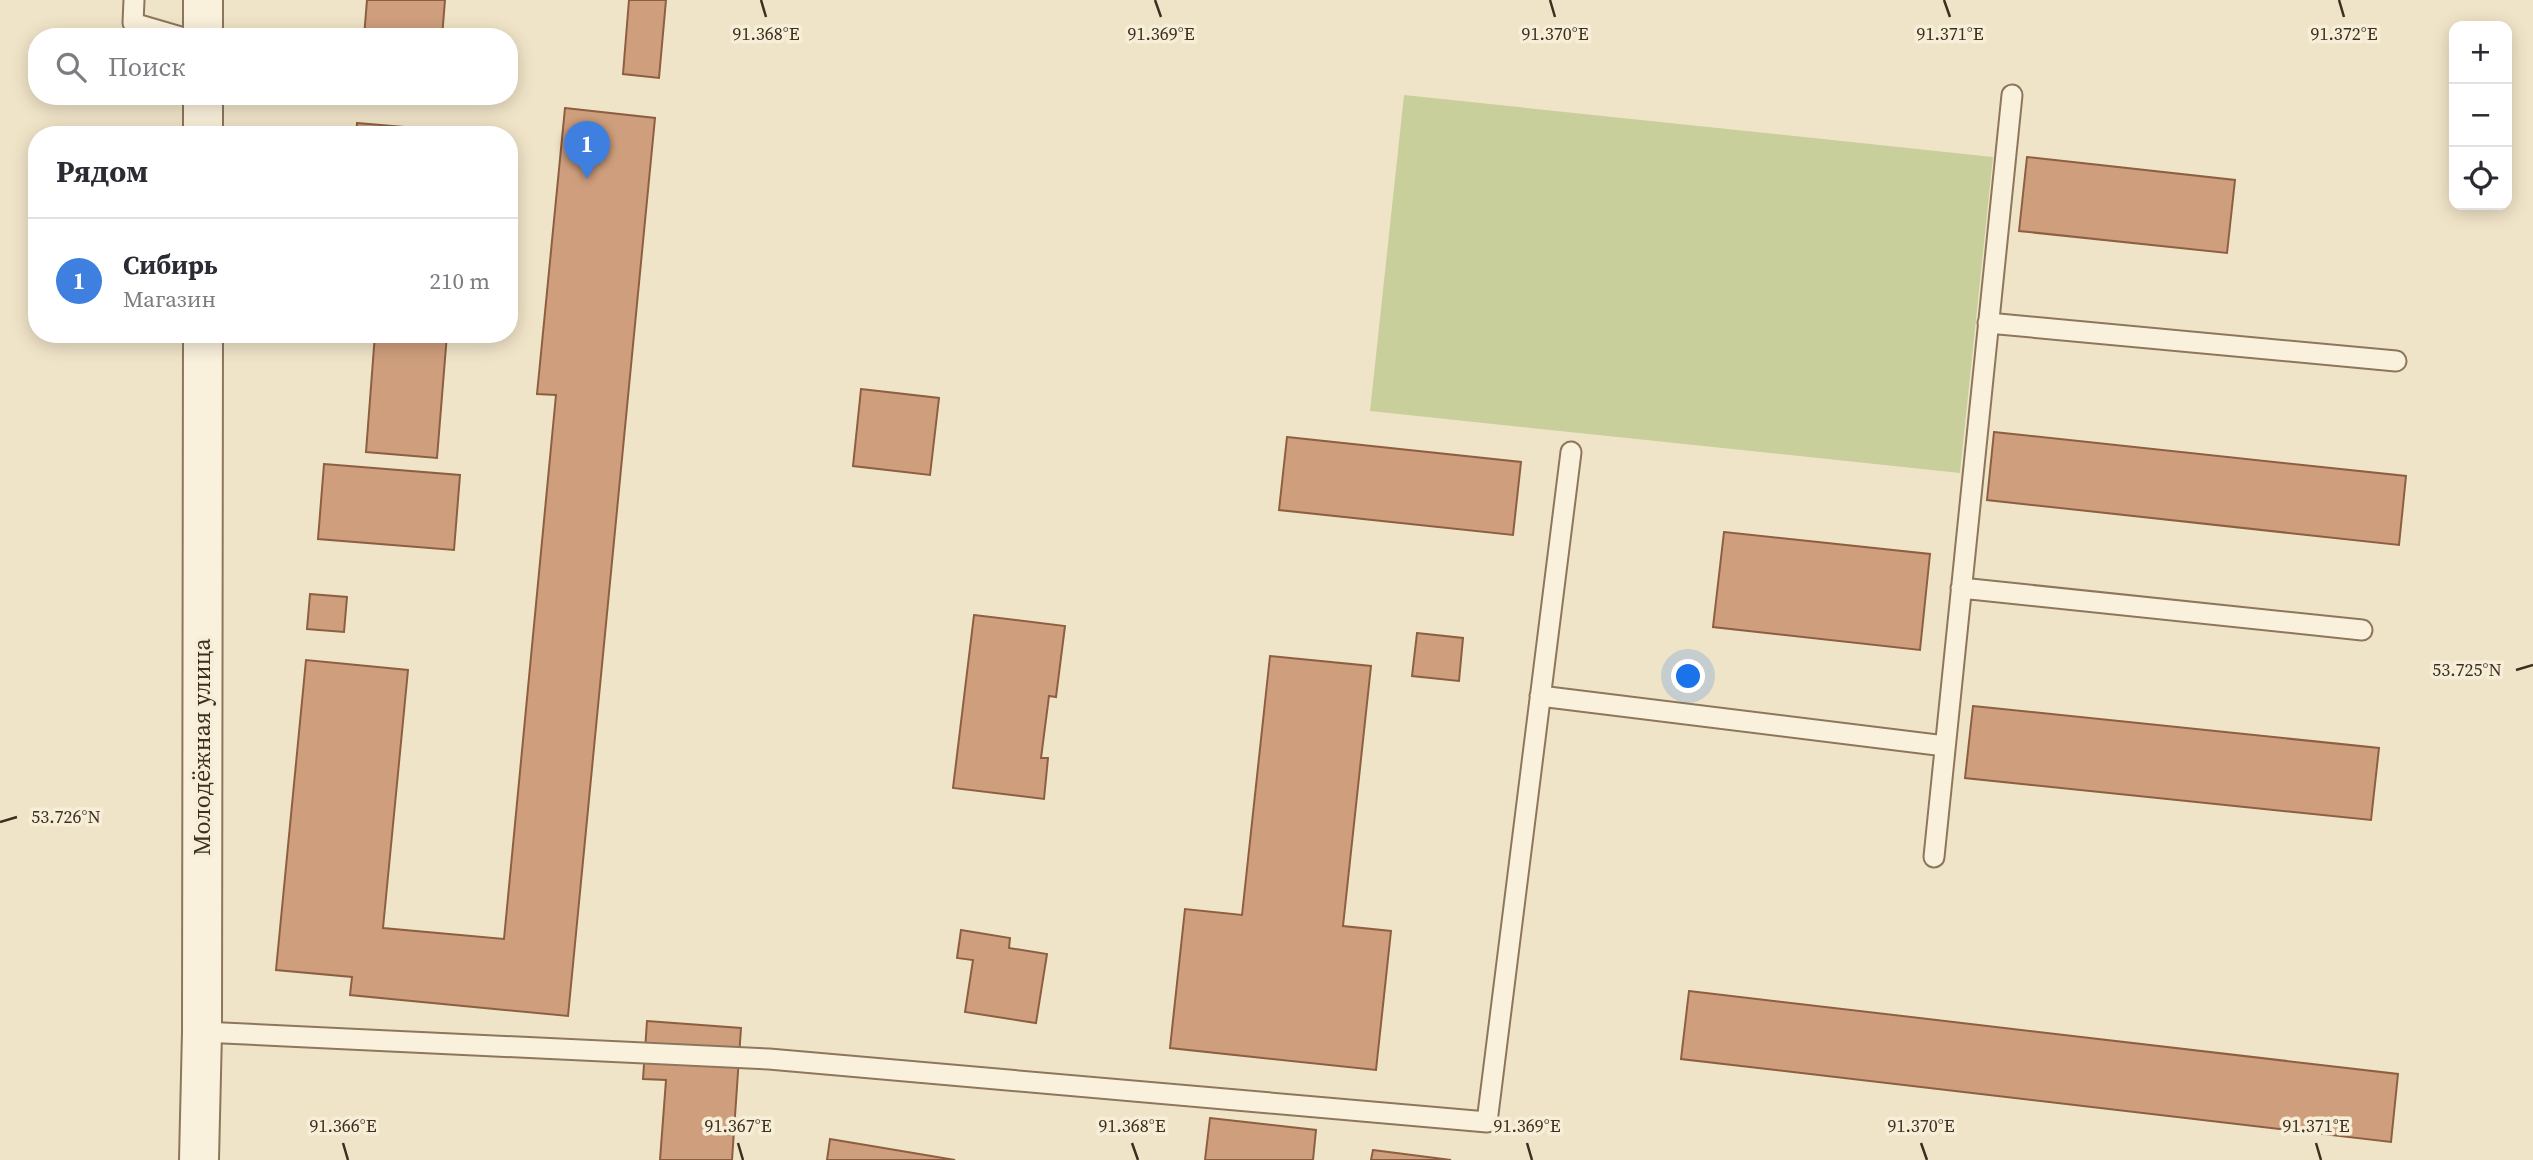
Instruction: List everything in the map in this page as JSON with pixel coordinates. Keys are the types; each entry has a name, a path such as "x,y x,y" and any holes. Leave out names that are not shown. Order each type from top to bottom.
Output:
{"street":[{"path":"203,0 203,28"},
{"path":"203,105 203,126"},
{"name":"Молодёжная улица","path":"199,1160 202,1032 203,343"}],"lane":[{"path":"134,0 133,23 150,28"},
{"path":"1934,857 2012,95"},
{"path":"1988,323 2396,361"},
{"path":"202,1032 769,1059 1488,1122 1571,452"},
{"path":"1961,588 2362,631"},
{"path":"1540,696 1945,746"}],"green space":[{"path":"1404,95 1993,157 1960,473 1370,411"}],"building":[{"path":"367,0 445,0 443,28 365,28"},
{"path":"629,0 666,0 659,78 623,74"},
{"path":"565,108 655,118 568,1016 350,995 352,977 276,970 306,660 408,670 383,928 504,939 556,395 537,394"},
{"path":"357,123 393,126 357,126"},
{"path":"2027,157 2235,180 2227,253 2019,231"},
{"path":"374,343 446,343 437,458 366,452"},
{"path":"861,389 939,398 930,475 853,466"},
{"path":"1994,432 2406,476 2399,545 1987,500"},
{"path":"1287,437 1521,462 1513,535 1279,510"},
{"path":"324,464 460,475 454,550 318,539"},
{"path":"1724,532 1930,554 1920,650 1713,627"},
{"path":"310,594 347,597 344,632 307,629"},
{"path":"974,615 1065,626 1056,697 1049,696 1041,758 1048,758 1044,799 953,788"},
{"path":"1417,633 1463,638 1459,681 1412,676"},
{"path":"1270,656 1371,666 1343,926 1391,931 1376,1070 1170,1048 1185,909 1242,915"},
{"path":"1973,706 2379,748 2371,820 1965,778"},
{"path":"961,930 1010,938 1009,948 1047,954 1036,1023 965,1012 973,960 957,958"},
{"path":"1689,991 2398,1074 2391,1142 1681,1059"},
{"path":"647,1021 741,1028 732,1160 660,1160 666,1080 643,1079"},
{"path":"1210,1118 1316,1130 1313,1160 1205,1160"},
{"path":"830,1139 955,1160 827,1160"},
{"path":"1373,1150 1451,1160 1371,1160"}],"place":[{"name":"Сибирь","path":"587,179"}]}
